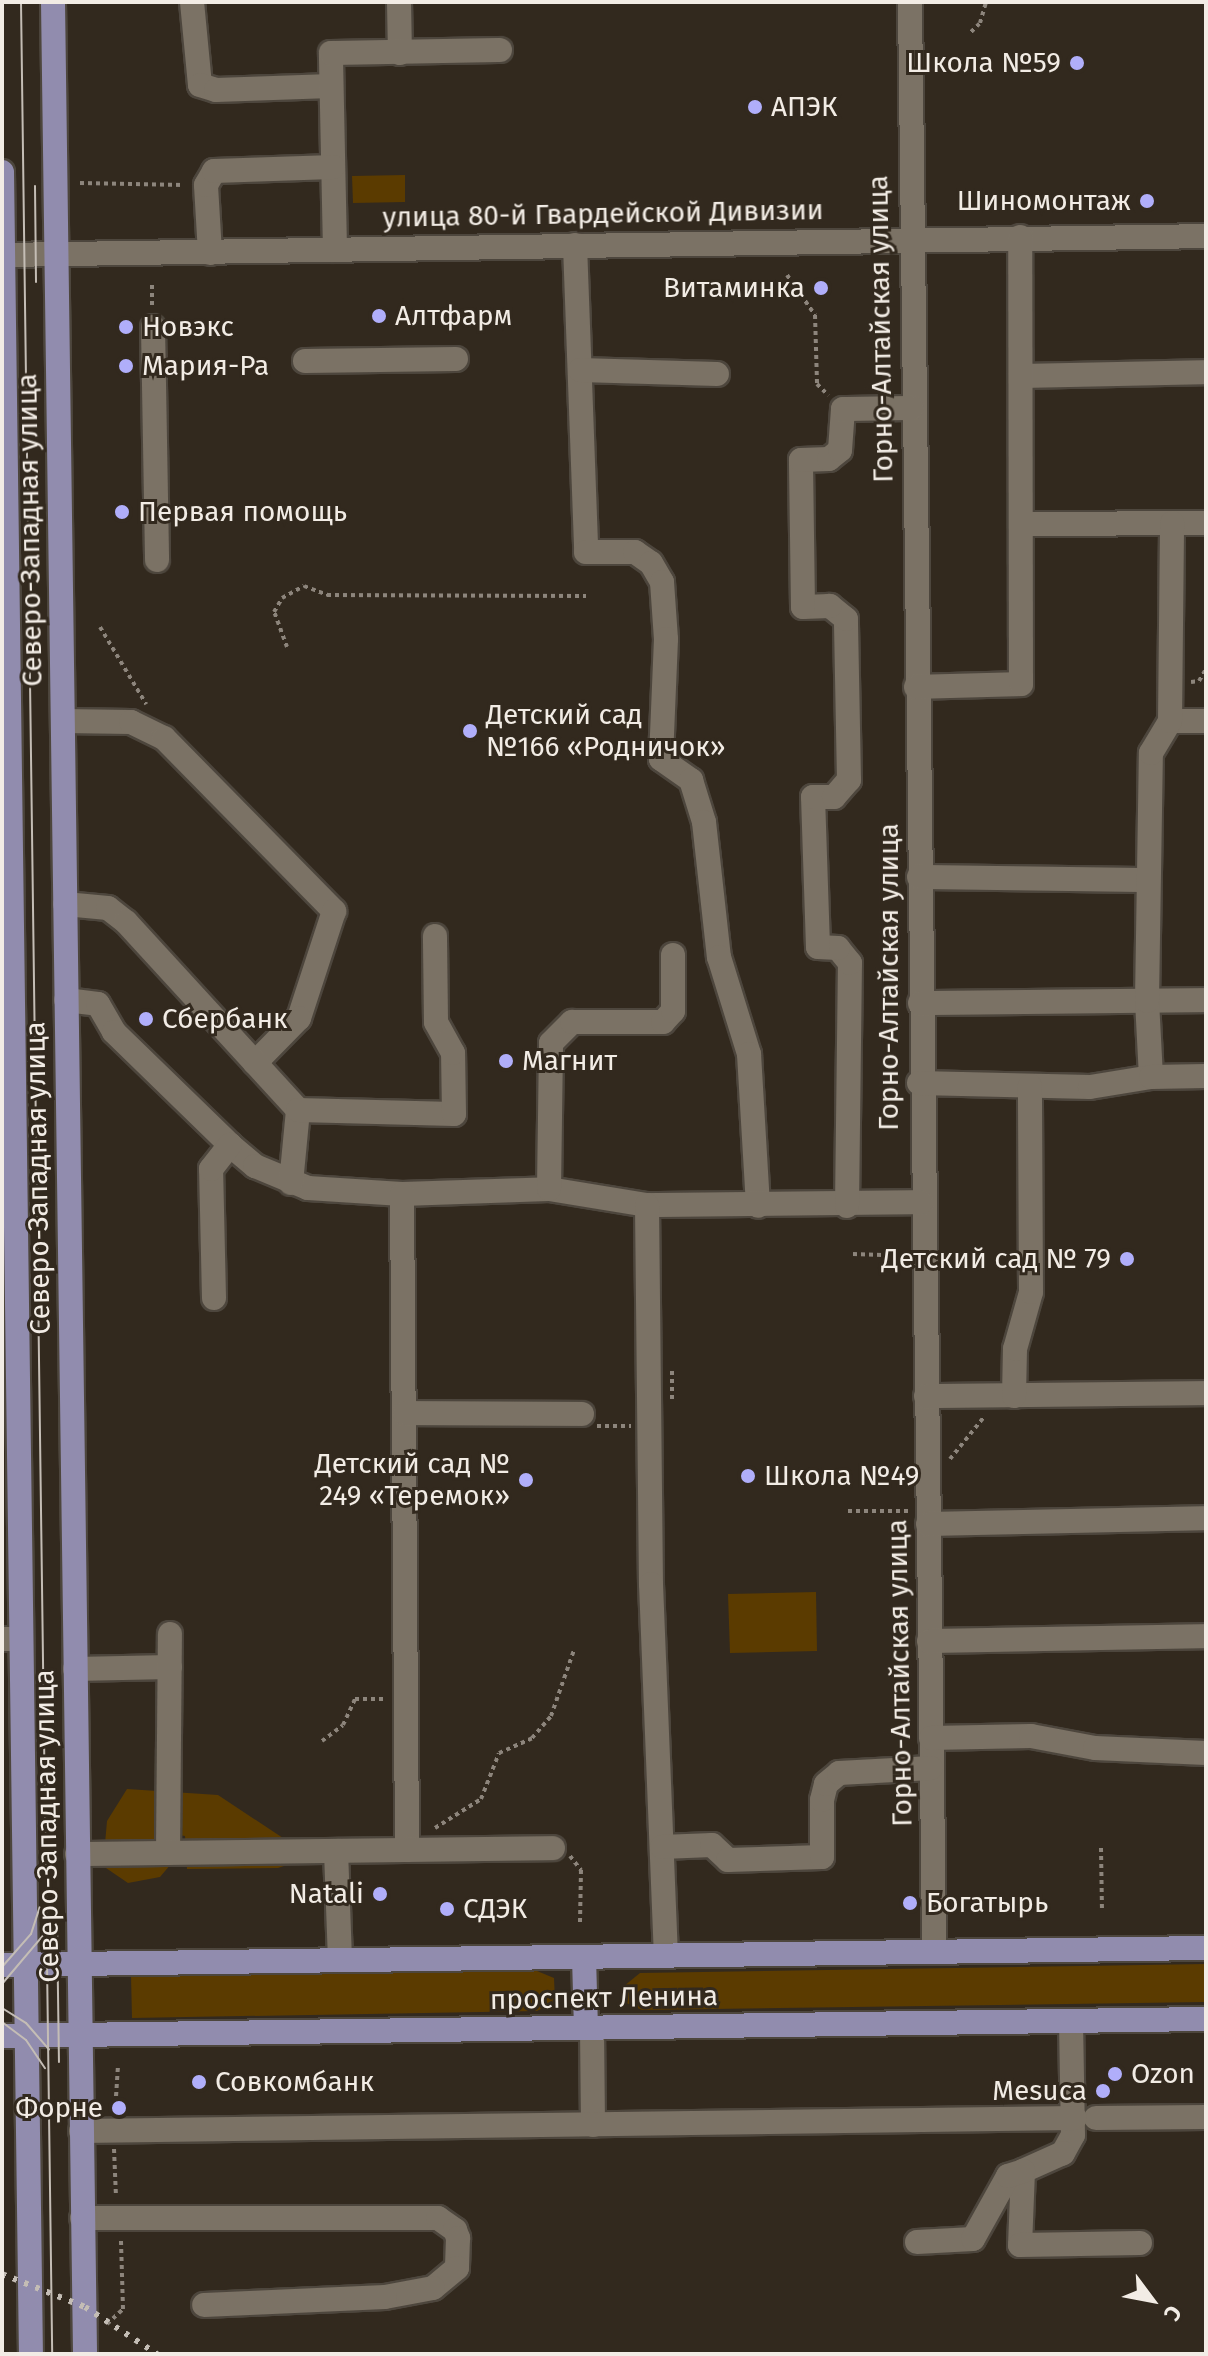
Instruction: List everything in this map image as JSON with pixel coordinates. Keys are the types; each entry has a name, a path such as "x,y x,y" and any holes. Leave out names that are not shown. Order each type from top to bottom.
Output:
{"main road":[{"name":"Северо-Западная улица","path":"53,2 85,2354"},
{"name":"Северо-Западная улица","path":"2,172 13,1965 31,2354"},
{"name":"проспект Ленина","path":"13,1965 1206,1948"},
{"path":"584,1957 589,2028"},
{"name":"проспект Ленина","path":"14,2036 1206,2019"}],"street":[{"path":"192,2 200,85 216,90 331,86"},
{"path":"399,2 400,53"},
{"name":"Горно-Алтайская улица","path":"910,2 909,237 919,877 919,1083 934,1952"},
{"path":"335,250 331,53 500,50"},
{"path":"210,253 206,185 214,171 333,167"},
{"name":"улица 80-й Гвардейской Дивизии","path":"2,256 909,237 1206,236"},
{"path":"916,687 1021,684 1020,237"},
{"path":"575,245 586,552 635,552 651,563 662,582 666,639 661,759 691,780 704,822 725,987 743,1023 749,1054 758,1206"},
{"path":"153,327 157,560"},
{"path":"305,361 456,359"},
{"path":"580,370 717,374"},
{"path":"1021,376 1206,372"},
{"path":"847,1206 850,963 838,948 818,947 813,797 834,797 849,780 846,619 830,606 803,607 801,460 829,459 840,450 843,409 912,408"},
{"path":"1151,1077 1147,1001 1147,880 1151,753 1170,721 1172,523"},
{"path":"1022,524 1206,523"},
{"path":"63,721 131,722 164,738 334,911 299,1018 255,1063"},
{"path":"1170,721 1206,721"},
{"path":"919,877 1147,880"},
{"path":"65,904 108,908 126,922 298,1110 454,1114 453,1053 436,1022 435,936"},
{"path":"549,1189 551,1043 560,1029 572,1022 663,1022 673,1011 673,955"},
{"path":"66,1000 89,999 98,1004 114,1032 230,1145 255,1166 291,1183 332,1192 402,1194 549,1189 647,1205 847,1206 921,1202"},
{"path":"920,1003 1206,1000"},
{"path":"919,1083 1090,1087 1151,1077 1206,1076"},
{"path":"1008,1396 1015,1349 1031,1292 1030,1086"},
{"path":"291,1183 298,1110"},
{"path":"214,1298 211,1169 230,1145"},
{"path":"402,1194 407,1850"},
{"path":"647,1205 649,1425 666,1956"},
{"path":"926,1396 1206,1393"},
{"path":"405,1413 582,1414"},
{"path":"928,1524 1206,1518"},
{"path":"168,1853 170,1634"},
{"path":"929,1641 1206,1636"},
{"path":"75,1669 170,1667"},
{"path":"931,1738 1031,1736 1095,1748 1206,1753"},
{"path":"662,1847 712,1845 728,1860 822,1857 822,1800 826,1784 839,1773 931,1768"},
{"path":"77,1854 553,1848"},
{"path":"336,1851 340,1960"},
{"path":"917,2242 973,2239 1008,2176 1063,2153 1086,2118 1071,2021"},
{"path":"589,2028 593,2125"},
{"path":"81,2131 1206,2117"},
{"path":"1023,2171 1020,2245 1140,2243"},
{"path":"82,2218 438,2218 455,2230 458,2238 457,2268 433,2288 385,2297 204,2305"}],"path":[{"path":"971,32 980,23 986,2"},
{"path":"80,183 206,185"},
{"path":"787,275 815,315 817,384 843,409"},
{"path":"287,647 274,612 282,598 304,586 327,595 586,596"},
{"path":"100,627 164,738"},
{"path":"853,1254 890,1255"},
{"path":"950,1459 1008,1396"},
{"path":"582,1414 599,1428 649,1425"},
{"path":"848,1511 883,1511"},
{"path":"407,1850 481,1799 499,1753 532,1738 551,1716 574,1650"},
{"path":"322,1741 343,1725 355,1699 408,1700"},
{"path":"553,1848 570,1856 581,1870 580,1924"},
{"path":"1101,1848 1102,1912"}],"shaded area":[{"path":"405,175 405,202 353,203 352,176"},
{"path":"816,1592 817,1651 730,1653 728,1594"},
{"path":"127,1789 218,1795 283,1838 306,1844 293,1863 278,1868 187,1869 185,1836 173,1834 171,1864 160,1877 128,1883 103,1866 107,1821"},
{"path":"1206,1964 1206,2002 642,2010 622,2001 624,1986 640,1973"},
{"path":"537,1971 554,1978 555,2001 537,2011 132,2018 131,1976"}],"tram line":[{"path":"21,2 52,2354"},
{"path":"35,186 36,282"},
{"path":"2,1967 31,1934 40,1907"},
{"path":"57,1922 59,2062"},
{"path":"2,1984 46,1932"},
{"path":"2,2008 26,2023 49,2049"},
{"path":"2,2022 26,2040 45,2068"}],"railway":[{"path":"2,2274 85,2307 157,2354"}],"place":[{"name":"Школа №59","path":"1077,63"},
{"name":"АПЭК","path":"755,107"},
{"name":"Шиномонтаж","path":"1147,201"},
{"name":"Витаминка","path":"821,288"},
{"name":"Алтфарм","path":"379,316"},
{"name":"Новэкс","path":"126,327"},
{"name":"Мария-Ра","path":"126,366"},
{"name":"Первая помощь","path":"122,512"},
{"name":"Детский сад №166 «Родничок»","path":"470,731"},
{"name":"Сбербанк","path":"146,1019"},
{"name":"Магнит","path":"506,1061"},
{"name":"Детский сад № 79","path":"1127,1259"},
{"name":"Школа №49","path":"748,1476"},
{"name":"Детский сад № 249 «Теремок»","path":"526,1480"},
{"name":"Natali","path":"380,1894"},
{"name":"Богатырь","path":"910,1903"},
{"name":"СДЭК","path":"447,1909"},
{"name":"Ozon","path":"1115,2074"},
{"name":"Совкомбанк","path":"199,2082"},
{"name":"Mesuca","path":"1103,2091"},
{"name":"Форне","path":"119,2108"}]}
